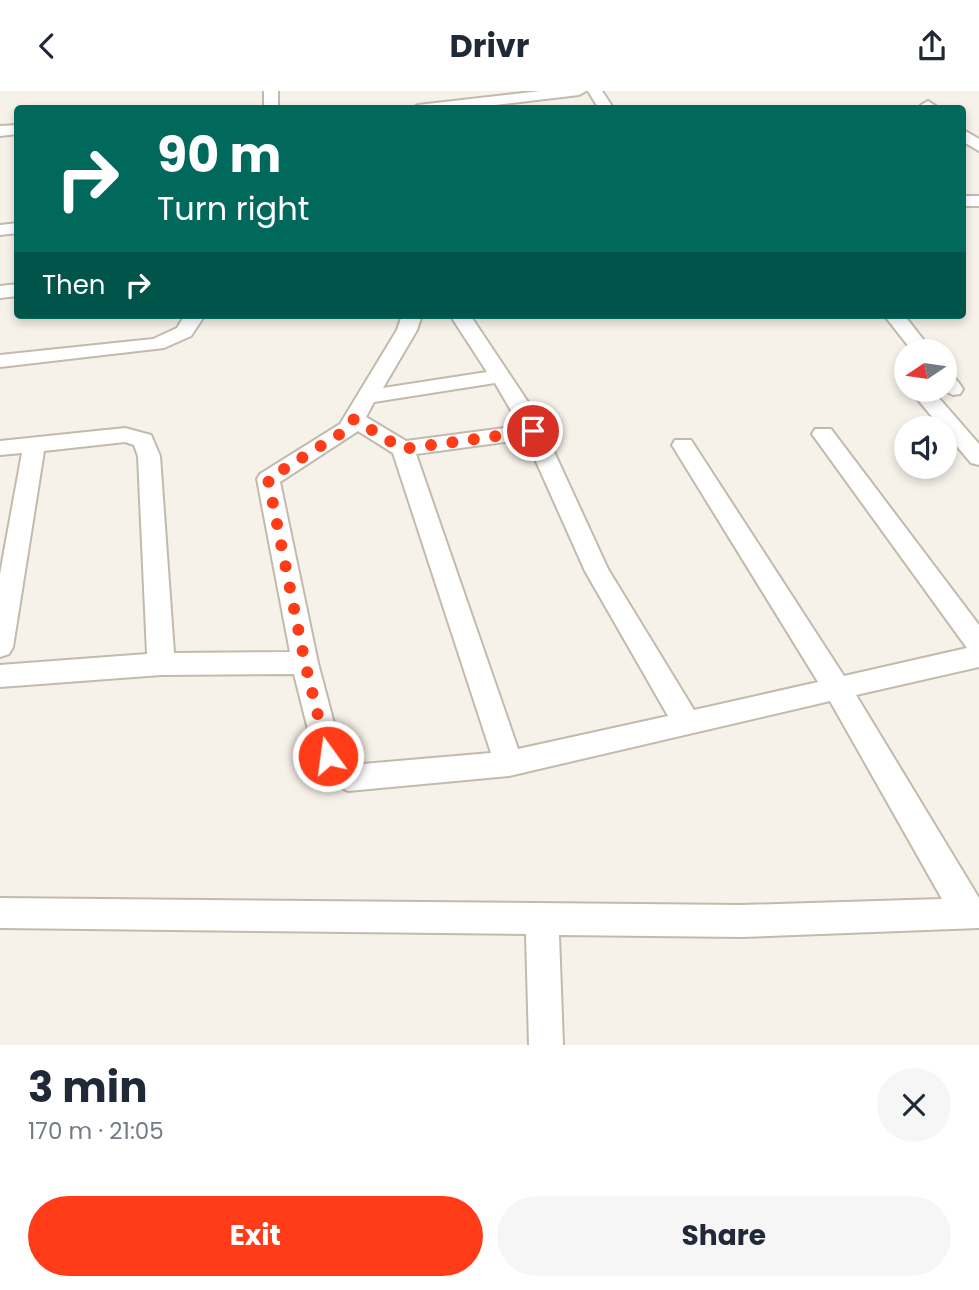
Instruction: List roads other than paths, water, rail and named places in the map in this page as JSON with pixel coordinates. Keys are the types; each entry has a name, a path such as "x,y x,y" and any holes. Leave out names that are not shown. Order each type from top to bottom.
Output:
{"street":[{"path":"500,104 579,91"},
{"path":"0,361 157,344 184,333 193,319"},
{"path":"411,319 407,330 348,429 268,479 305,663 332,769 348,778 509,764 979,656"},
{"path":"463,319 533,431 597,571 687,723"},
{"path":"897,319 913,339"},
{"path":"367,397 500,376"},
{"path":"932,403 979,458"},
{"path":"354,419 403,449 533,431"},
{"path":"823,434 979,645"},
{"path":"0,448 125,435 143,440 149,456 161,664"},
{"path":"0,913 742,921 974,914 838,690 682,445"},
{"path":"0,647 5,576 34,446"},
{"path":"403,449 509,764"},
{"path":"0,676 161,664 305,663"},
{"path":"542,918 546,1045"}]}
